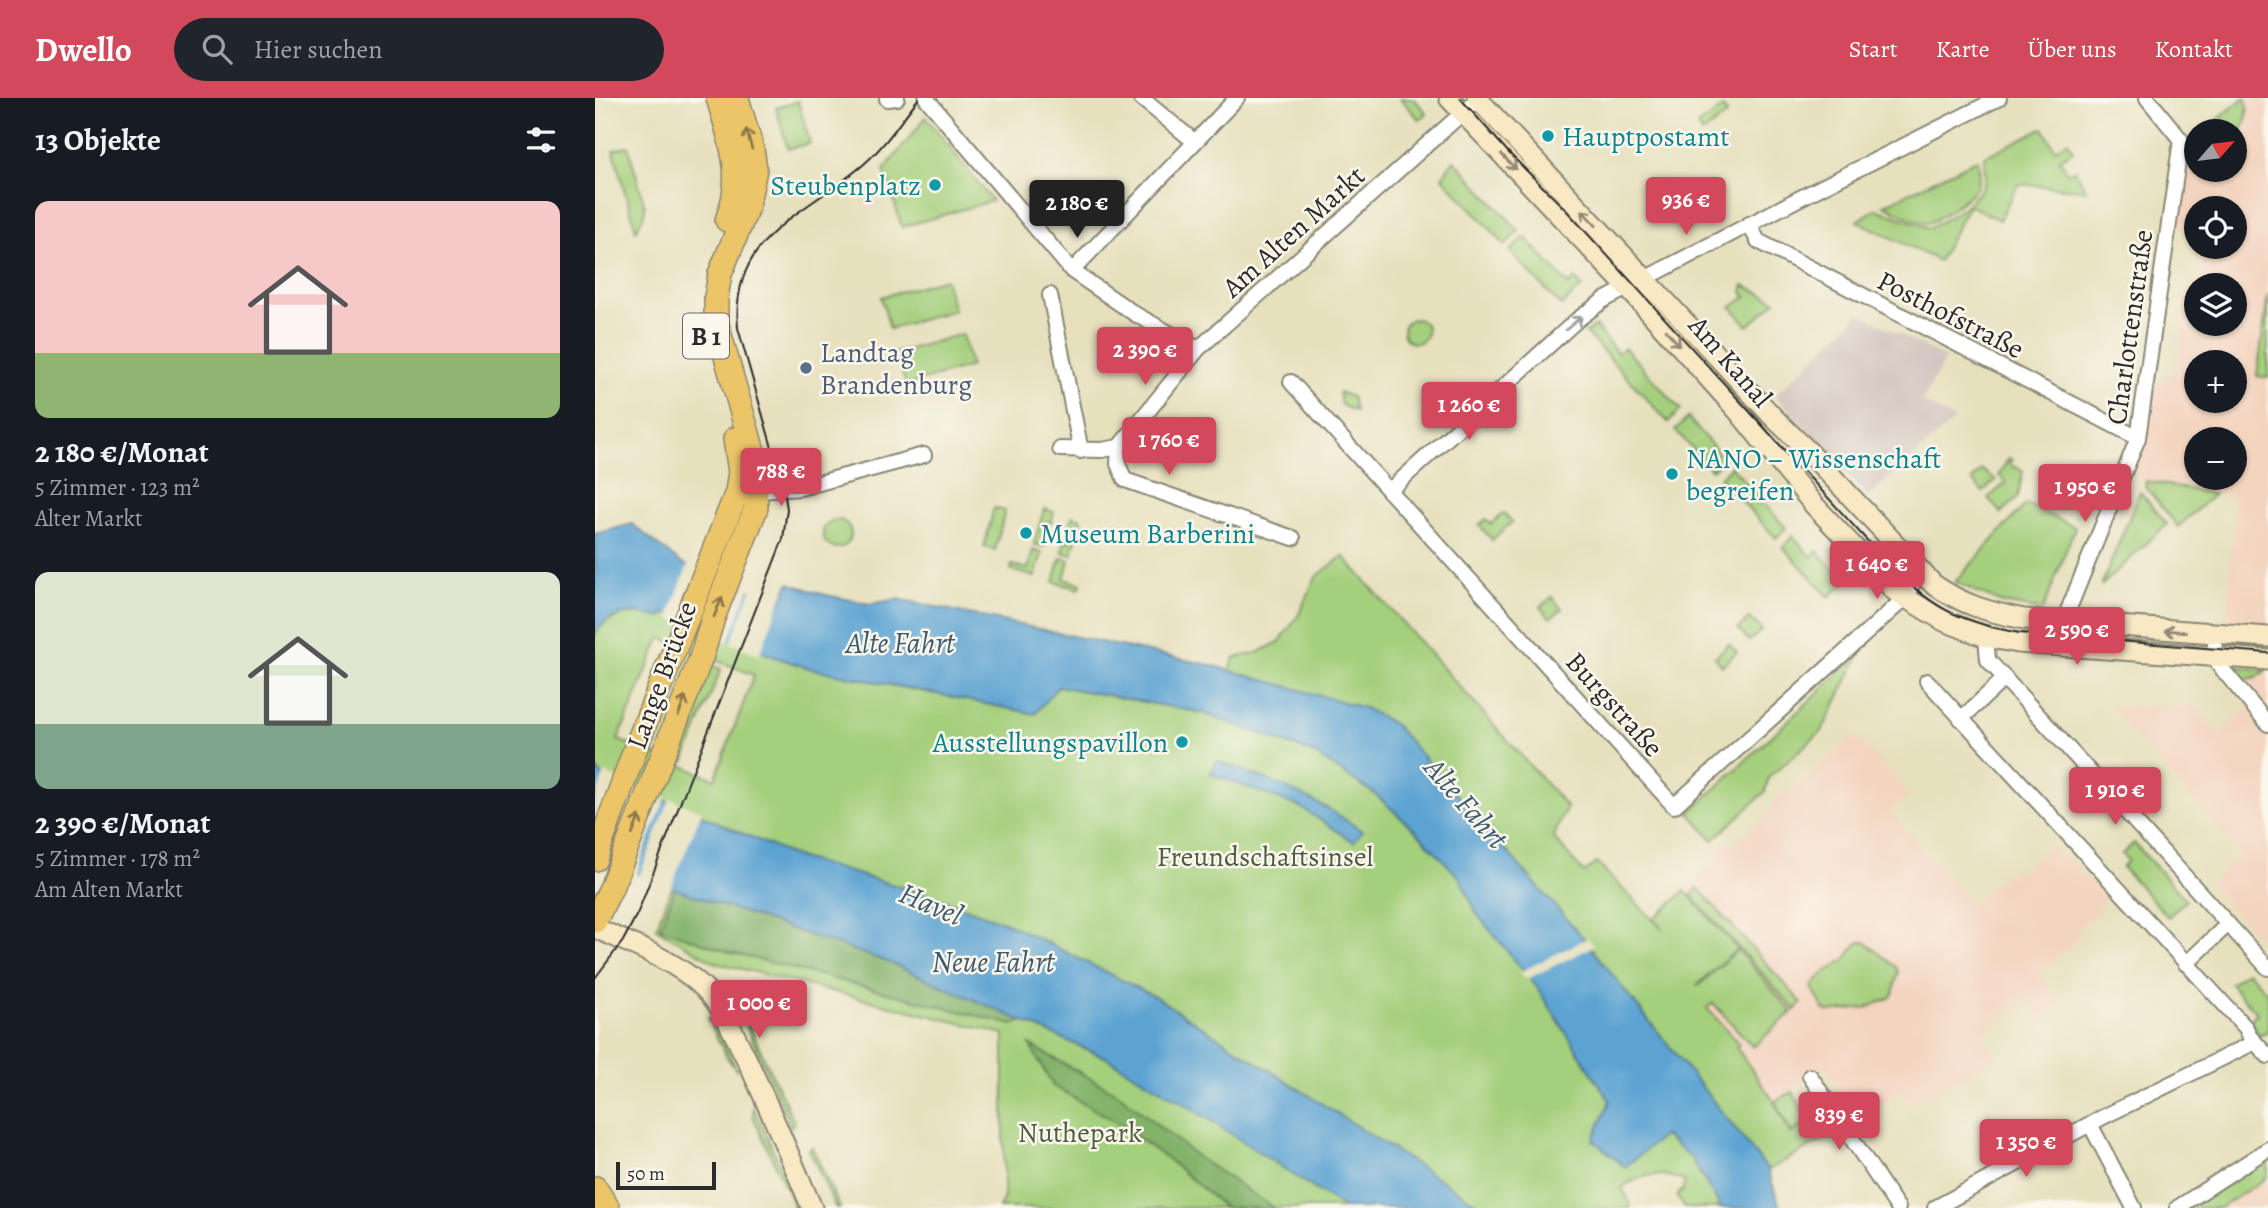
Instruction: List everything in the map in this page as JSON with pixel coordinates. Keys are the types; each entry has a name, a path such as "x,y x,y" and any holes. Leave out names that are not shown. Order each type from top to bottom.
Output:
{"main road":[{"name":"B 1","path":"718,98 736,162 736,183 728,217 706,272 703,309 708,344 737,448 742,497"},
{"name":"B 1","path":"737,98 755,169 747,208 720,274 716,321 755,459 742,497"},
{"name":"Lange Brücke","path":"595,859 713,552 742,497 754,516 611,888 595,921"},
{"path":"595,1188 608,1208"}],"street":[{"path":"926,98 1072,271 1135,314 1198,349"},
{"path":"1141,98 1195,142"},
{"path":"1072,271 1237,98"},
{"name":"Am Alten Markt","path":"1119,447 1198,349 1456,105 1478,98"},
{"name":"Am Kanal","path":"1478,98 1637,282 1814,505 1904,598 1944,621 1986,637 2018,643 2268,660"},
{"path":"1389,491 1577,320 1637,282 1999,98"},
{"name":"Charlottenstraße","path":"2060,645 2063,623 2139,438 2181,139 2147,98"},
{"name":"Am Kanal","path":"1456,105 1806,449 1933,584 1954,598 1987,612 2063,623 2268,637"},
{"name":"Posthofstraße","path":"1749,224 1758,240 2139,438"},
{"path":"1050,295 1081,451"},
{"name":"Burgstraße","path":"1291,382 1674,806 1904,598 1920,571"},
{"path":"1060,449 1081,451 1119,447 1118,464 1125,480 1293,538"},
{"path":"742,497 800,488 924,454"},
{"path":"1987,612 1988,660 2268,968"},
{"path":"2216,634 2214,656 2218,664 2268,724"},
{"path":"1961,719 2005,678"},
{"path":"1927,681 2246,1028 2268,1056"},
{"path":"2186,964 2228,924"},
{"path":"595,928 683,971 705,988 715,1000 757,1082 812,1208"},
{"path":"1942,1206 2090,1124 2255,1042"},
{"path":"1810,1076 1898,1208"},
{"path":"2090,1124 2134,1208"},
{"path":"2177,1208 2268,1149"}],"shaded area":[{"path":"2244,98 2268,98 2268,628 2227,625 2234,498 2196,490 2247,490 2247,427 2184,427 2184,488 2129,476 2147,431 2154,389 2177,368 2184,317 2184,336 2247,336 2247,273 2202,273 2205,259 2247,259 2247,196 2184,196 2184,230 2175,228 2184,179 2184,182 2247,182 2247,119 2218,119"},
{"path":"1857,312 1946,358 1922,401 1955,420 1868,496 1775,395 1852,321"},
{"path":"2227,665 2268,670 2268,949 2209,884 2241,854 2110,707 2195,705 2217,733 2248,710"},
{"path":"1855,735 1909,794 1890,812 1972,903 2015,868 2020,873 2051,845 2061,856 2065,854 2078,868 2076,870 2079,874 2083,877 2085,875 2106,899 2098,907 2100,910 2077,931 2081,936 2039,975 2053,991 2050,994 2058,1004 2039,1021 2026,996 1982,1035 1997,1058 1911,1106 1902,1091 1860,1119 1825,1067 1792,1085 1814,1121 1790,1134 1773,1100 1736,1046 1738,1044 1707,1008 1713,1003 1696,984 1705,976 1652,918 1719,858 1714,852 1728,840 1733,845 1775,806 1772,802 1786,791 1790,794"},
{"path":"2268,1176 2268,1208 2220,1208 2262,1181"}],"green space":[{"path":"1400,98 1413,98 1427,113 1420,120"},
{"path":"2244,98 2246,98 2246,119 2218,119"},
{"path":"798,101 810,143 788,149 776,108"},
{"path":"1723,108 1728,114 1702,133 1698,125"},
{"name":"Steubenplatz","path":"926,117 992,201 902,227 884,170"},
{"path":"2043,128 2055,149 2068,141 2073,151 2060,159 2067,173 2075,170 2086,190 2018,184 1999,220 1969,205 1939,261 1857,221 1876,209 1929,228 1953,214 1977,194 1985,179 1984,157"},
{"path":"628,146 645,206 644,215 636,230 613,150"},
{"path":"1978,159 1979,176 1974,190 1948,212 1930,222 1906,217 1884,205"},
{"path":"1454,160 1519,231 1505,245 1442,177"},
{"path":"1525,237 1569,285 1575,279 1582,287 1561,306 1510,251"},
{"path":"945,279 954,310 890,329 881,297"},
{"path":"1744,285 1776,301 1748,326 1731,307 1746,297 1742,291"},
{"path":"2268,295 2268,378 2257,376"},
{"path":"1415,319 1426,326 1427,331 1420,342 1415,343 1404,336 1403,331 1410,320"},
{"path":"1595,326 1617,353 1625,348 1681,410 1668,422 1586,333"},
{"path":"962,334 971,366 906,385 896,353"},
{"path":"1339,392 1352,397 1355,411 1341,405"},
{"path":"1688,418 1724,459 1712,470 1675,430"},
{"path":"2009,458 2012,460 2009,464 2023,471 2018,497 2001,513 1988,498 2006,483 1999,475"},
{"path":"1731,466 1786,528 1776,538 1720,478"},
{"path":"1982,470 1996,480 1983,492 1972,480"},
{"path":"2146,481 2214,494 2178,527 2145,486"},
{"path":"2140,492 2167,524 2101,586"},
{"path":"2026,504 2075,527 2043,610 2002,603 1955,582"},
{"path":"994,508 1005,511 995,550 984,547"},
{"path":"1044,509 1054,512 1051,522 1047,521 1043,535 1047,536 1044,547 1034,544"},
{"path":"1504,513 1512,522 1492,540 1479,525 1486,519 1491,524"},
{"path":"1072,516 1081,519 1072,555 1062,552 1073,529 1069,527"},
{"path":"837,520 847,524 851,534 847,544 837,548 827,544 823,534 827,524"},
{"path":"1793,536 1811,557 1817,551 1845,583 1829,597 1783,547"},
{"path":"1033,550 1042,553 1035,577 1011,570 1012,565 1028,569"},
{"path":"1343,556 1567,807 1553,837 1584,873 1597,863 1663,930 1654,919 1685,891 1737,949 1697,985 1738,950 1792,1012 1753,1047 1713,1003 1707,1008 1739,1044 1736,1047 1773,1100 1790,1134 1814,1121 1826,1139 1768,1170 1579,933 1394,724 1230,671 1234,658 1257,653 1279,642 1298,616 1316,577"},
{"path":"1061,558 1069,560 1064,579 1081,584 1079,589 1054,582"},
{"path":"1552,597 1562,609 1550,618 1540,607"},
{"name":"Freundschaftsinsel","path":"627,613 645,613 661,618 663,613 812,669 1035,714 1057,686 1203,713 1313,753 1375,794 1416,831 1460,878 1477,914 1536,986 1610,1101 1663,1135 1691,1158 1721,1208 1685,1208 1677,1197 1680,1191 1682,1192 1685,1181 1652,1175 1622,1187 1630,1208 1484,1208 1154,996 1009,924 935,897 794,856 603,776 595,768 595,635 603,623","holes":["660,638 754,675 715,779 618,740"]},
{"path":"1750,618 1762,630 1749,641 1738,629"},
{"path":"1729,644 1737,652 1722,666 1715,657"},
{"path":"1860,654 1822,731 1769,777 1765,792 1713,840 1689,813"},
{"path":"708,663 721,669 684,762 671,757"},
{"path":"2227,665 2266,670 2256,678 2242,681 2268,713 2268,717"},
{"path":"2134,843 2186,900 2168,917 2122,867 2128,861 2122,854"},
{"name":"Nuthepark","path":"672,887 888,962 1107,1058 1204,1116 1344,1208 999,1208 1004,1197 1004,1034 714,962 656,928"},
{"path":"1698,888 1802,1003 1795,1010 1691,895"},
{"path":"675,889 888,962 1023,1021 1013,1025 732,953 660,928"},
{"path":"1860,942 1865,942 1896,967 1898,972 1893,994 1890,998 1866,1008 1829,1012 1824,1010 1812,987 1822,975 1844,960"},
{"path":"2247,971 2268,993 2268,1031 2259,1035 2250,1020 2257,1013 2230,984"},
{"path":"710,1017 737,1071 726,1056 708,1019"},
{"path":"745,1024 749,1025 794,1122 791,1127"},
{"path":"1030,1045 1119,1094 1200,1159 1274,1208 1225,1208 1170,1161 1113,1120 1053,1086"},
{"path":"1793,1092 1809,1122 1791,1132 1775,1101"},
{"path":"753,1106 800,1208 795,1208 753,1116"},
{"path":"812,1147 840,1208 836,1208 809,1149"},
{"path":"2265,1159 2268,1163 2268,1176 2262,1181 2220,1208 2190,1208"}],"water":[{"name":"Alte Fahrt","path":"632,524 681,563 780,603 789,583 822,594 870,604 898,599 1210,665 1365,708 1394,724 1579,933 1768,1170 1780,1208 1721,1208 1691,1158 1664,1135 1625,1167 1593,1140 1610,1101 1536,986 1477,914 1460,878 1416,831 1375,794 1313,753 1203,713 1058,686 1035,714 812,669 663,613 661,618 624,614 608,621 595,635 595,534"},
{"path":"1216,761 1292,790 1362,831 1354,842 1300,807 1211,774"},
{"name":"Neue Fahrt","path":"595,768 603,776 794,856 935,897 1009,924 1154,996 1484,1208 1344,1208 1204,1116 1107,1058 888,962 675,889 595,856"}],"pier":[{"path":"689,562 750,587 728,642 668,618"},
{"path":"789,579 759,655 731,643 752,588 778,599 785,581"},
{"path":"605,773 666,797 635,876 595,860 595,799"},
{"path":"670,799 702,811 670,890 639,877"},
{"path":"1588,938 1594,946 1527,979 1520,972"}],"tram line":[{"path":"595,978 623,941 638,912 783,539 787,509 784,490 738,328 739,296 746,270 759,249 776,230 872,157 919,98"},
{"path":"1460,98 1509,153 1565,209 1883,558 1914,588 1943,609 1976,623 2019,633 2268,653"}],"place":[{"name":"Hauptpostamt","path":"1548,136"},
{"name":"Steubenplatz","path":"935,185"},
{"name":"Landtag Brandenburg","path":"806,368"},
{"name":"NANO – Wissenschaft begreifen","path":"1672,474"},
{"name":"Museum Barberini","path":"1026,533"},
{"name":"Ausstellungspavillon","path":"1182,742"}],"water label":[{"name":"Havel","path":"931,904"}]}
